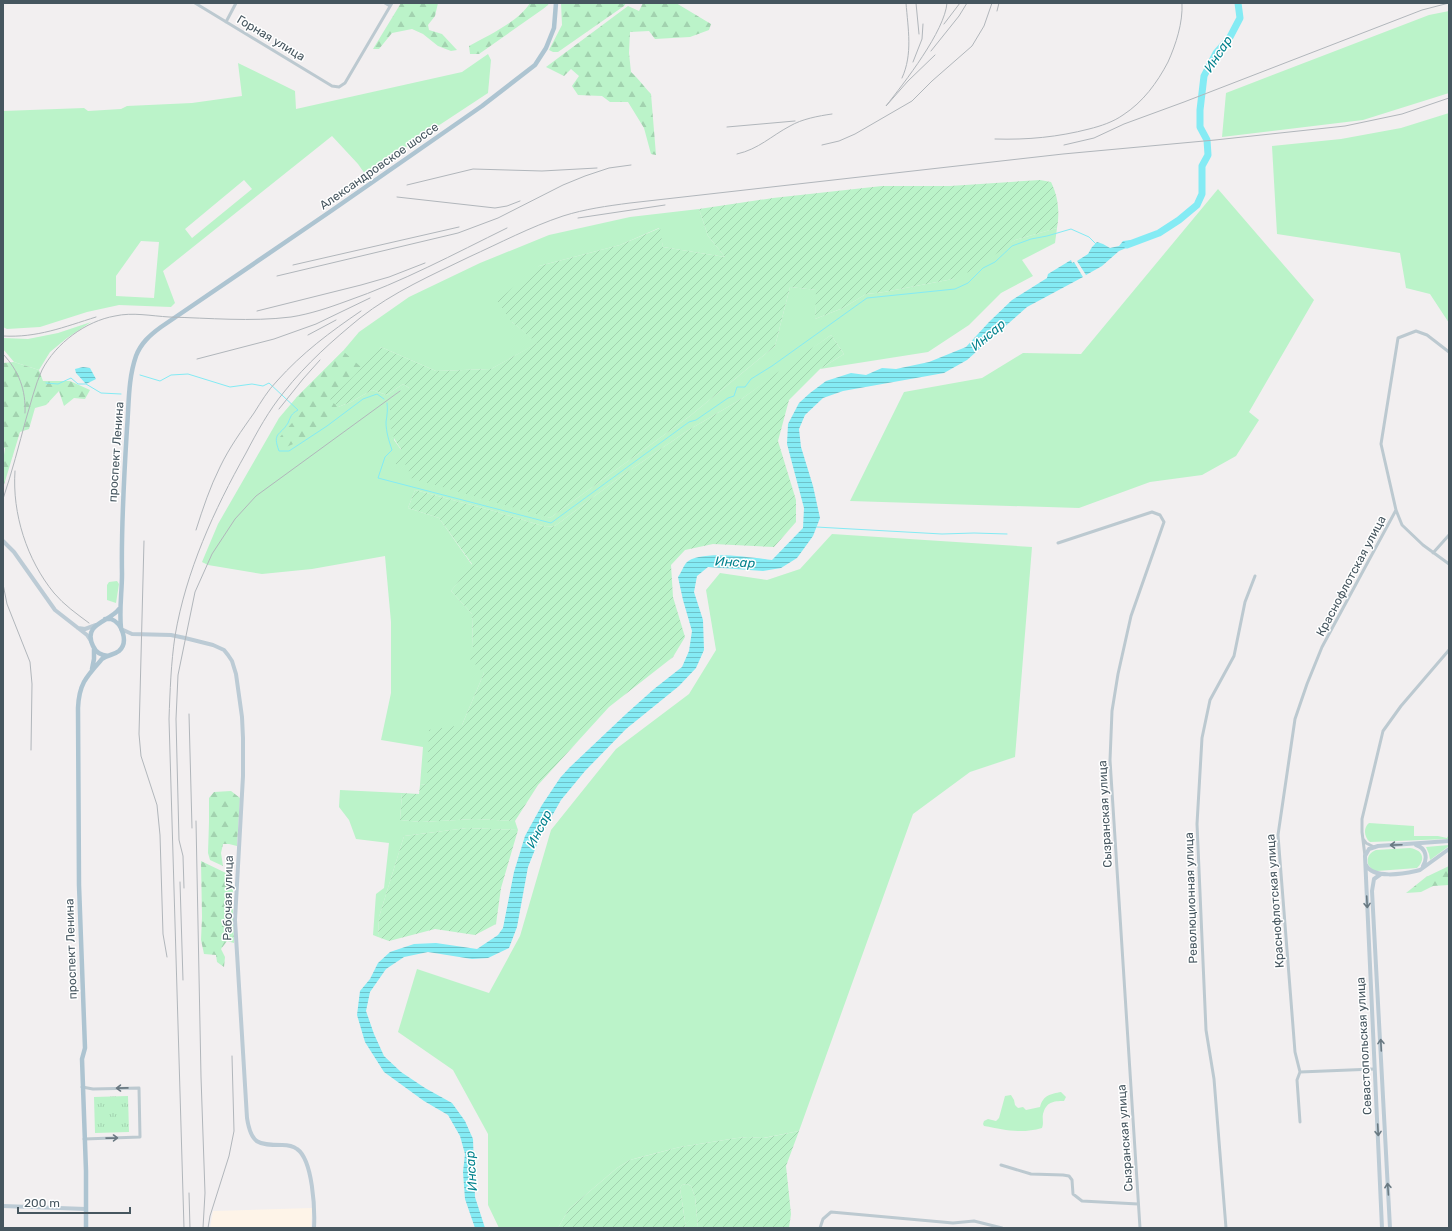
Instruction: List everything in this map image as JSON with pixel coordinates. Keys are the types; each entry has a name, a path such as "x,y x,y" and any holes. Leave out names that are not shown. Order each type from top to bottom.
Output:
{"main road":[{"name":"Александровское шоссе","path":"176,317 470,115 536,65 546,48 554,28 556,3"},
{"name":"проспект Ленина","path":"121,629 119,607 122,576 122,519 132,374 135,357 143,342 150,335 176,317"},
{"path":"91,672 94,659 91,634 96,625 113,615 119,607"},
{"path":"92,644 99,654 108,656 120,650 123,643 121,629 114,620 105,619"},
{"name":"проспект Ленина","path":"86,1228 86,1171 82,1087 82,1059 85,1048 80,900 78,708 80,688 102,659 108,656"}],"street":[{"name":"Горная улица","path":"194,3 332,86 338,87 345,82 391,5"},
{"path":"226,22 236,3"},
{"path":"385,3 391,5"},
{"path":"1449,352 1427,335 1416,331 1398,338 1380,444 1396,510 1402,525 1423,545 1449,564"},
{"name":"Краснофлотская улица","path":"1300,1122 1297,1080 1300,1072 1295,1052 1278,835 1295,718 1322,647 1396,510"},
{"name":"Сызранская улица","path":"1058,543 1152,512 1160,515 1164,522 1131,616 1118,674 1112,711 1110,760 1140,1228"},
{"path":"1434,553 1449,535"},
{"path":"3,541 14,552 55,610 87,635 92,644"},
{"name":"Революционная улица","path":"1226,1228 1214,1079 1206,1030 1197,824 1202,738 1210,700 1234,656 1245,602 1256,576"},
{"path":"77,628 85,629 96,625"},
{"path":"121,629 132,634"},
{"path":"123,643 127,636 132,634"},
{"name":"Рабочая улица","path":"132,634 171,635 213,645 224,650 234,667 242,717 243,738 243,776 235,920 247,1118 251,1133 260,1143 268,1145 293,1146 303,1155 312,1187 314,1228"},
{"path":"1365,856 1362,837 1362,819 1383,731 1401,706 1449,650"},
{"path":"1362,837 1366,843 1374,847"},
{"path":"1365,856 1369,849 1374,847 1449,841"},
{"path":"1413,844 1421,847 1426,854 1425,863 1420,870"},
{"path":"1365,863 1368,870 1381,874 1411,872 1420,870 1449,849"},
{"name":"Севастопольская улица","path":"1365,856 1382,1228"},
{"name":"Севастопольская улица","path":"1381,874 1374,879 1372,891 1390,1228"},
{"path":"1300,1072 1382,1069"},
{"path":"82,1087 93,1089 139,1088 140,1137 84,1139"},
{"path":"1379,1154 1386,1153"},
{"path":"1002,1165 1031,1174 1069,1176 1072,1180 1073,1194 1082,1201 1138,1204"},
{"path":"1380,1174 1387,1173"},
{"path":"3,1206 86,1209"},
{"path":"820,1228 823,1219 831,1212 953,1224 974,1221 1002,1228"}],"shaded area":[{"path":"312,1208 311,1228 210,1228 213,1211"}],"green space":[{"path":"401,3 438,3 435,16 428,25 429,30 442,34 457,50 451,51 438,46 423,34 412,29 392,33 379,49 373,49"},
{"path":"530,3 549,3 543,9 479,54 470,54 469,46 511,22 525,10"},
{"path":"561,3 626,3 624,6 558,52 553,52 549,50 562,25"},
{"path":"643,3 676,3 711,24 709,30 690,37 655,39 649,31 630,32 629,53 631,72 651,94 656,155 651,154 644,128 628,102 610,102 602,96 578,95 572,86 579,76 571,69 564,76 546,67 628,6 639,11"},
{"path":"1449,11 1449,93 1363,120 1222,137 1226,93 1429,15"},
{"path":"488,54 491,60 488,93 365,174 358,164 332,136 163,271 175,303 171,307 119,305 87,312 40,327 7,329 3,327 3,111 84,108 88,111 121,109 127,106 192,103 242,96 238,63 295,91 296,109 462,72","holes":["244,180 252,189 192,238 185,229","141,241 159,242 154,298 116,296 116,276"]},
{"path":"1449,113 1449,323 1430,294 1406,288 1400,253 1277,234 1272,146 1341,139 1401,128"},
{"path":"1040,180 1051,182 1053,187 1058,204 1057,228 1015,240 975,269 953,279 866,294 843,308 815,319 816,290 790,287 775,346 690,416 550,518 407,477 411,465 395,464 401,449 392,433 390,416 390,403 409,388 403,384 387,395 372,390 351,402 338,407 330,399 381,347 436,371 491,369 537,343 512,322 497,301 539,266 620,245 660,228 663,247 725,257 708,236 699,209 773,198 882,186 950,186"},
{"path":"1218,189 1314,300 1249,412 1259,420 1236,456 1202,475 1150,482 1079,508 850,501 904,392 982,378 1023,353 1081,354"},
{"path":"699,209 708,236 725,257 663,247 659,228 620,245 539,266 512,322 538,343 491,369 436,371 381,347 338,407 351,402 372,390 387,395 403,384 409,388 394,440 412,465 550,518 690,416 775,346 790,287 817,290 815,319 843,308 866,294 953,279 1015,240 1057,228 1055,243 1022,260 1033,276 1001,293 969,325 928,352 820,369 844,354 831,335 743,398 687,431 620,477 555,526 546,527 494,511 415,490 408,508 439,518 472,565 451,591 472,614 473,649 484,673 462,725 427,784 420,785 423,747 381,740 391,693 391,622 385,556 312,569 262,574 208,565 202,562 218,524 279,418 296,398 343,351 359,332 409,297 480,263 549,235 630,217"},
{"path":"91,322 67,338 50,352 39,370 14,362 3,349 3,338 28,339 58,333"},
{"path":"831,335 844,354 820,369 789,400 778,441 796,500 796,522 774,547 713,544 685,550 671,565 673,597 685,637 673,657 609,707 538,785 515,821 475,819 421,822 400,820 402,793 419,794 420,785 426,784 427,782 429,730 462,725 484,673 466,655 473,649 472,614 451,591 472,564 439,518 408,508 415,490 494,511 546,527 555,526 620,477 687,431 743,398"},
{"path":"343,351 362,368 331,399 337,407 343,410 315,431 284,448 281,446 280,437 303,410 296,398"},
{"path":"14,362 39,370 43,381 70,381 90,390 85,399 74,398 64,406 59,391 46,405 35,408 29,429 20,432 3,488 3,462 5,448 3,448 3,363"},
{"path":"832,534 1032,547 1015,757 970,772 913,814 799,1131 763,1138 737,1138 680,1147 630,1160 617,1168 569,1209 558,1228 499,1228 488,1205 488,1134 453,1070 398,1032 417,969 489,993 520,936 551,830 616,749 689,694 716,650 706,590 720,573 767,580 800,569"},
{"path":"117,581 119,584 116,603 107,600 107,585 109,582"},
{"path":"340,790 402,793 400,820 421,822 475,819 515,821 518,830 467,828 404,836 379,917 378,937 373,935 376,894 384,888 389,843 356,839 349,820 339,807"},
{"path":"231,791 240,798 237,846 223,844 221,853 223,866 210,860 208,853 209,798 214,792"},
{"path":"1369,823 1414,826 1414,836 1438,836 1447,838 1449,834 1449,837 1448,839 1370,842 1366,838 1365,832"},
{"path":"467,828 518,830 501,888 496,924 475,935 435,929 389,941 378,937 379,917 404,836"},
{"path":"1449,846 1430,860 1426,847"},
{"path":"1410,848 1418,851 1422,855 1422,861 1417,868 1373,871 1368,864 1369,856 1376,850"},
{"path":"201,861 228,874 233,883 234,943 227,941 221,949 225,957 224,967 217,962 216,955 204,954 201,940"},
{"path":"1449,866 1449,885 1433,886 1421,892 1406,893 1426,877"},
{"path":"1061,1092 1066,1097 1064,1101 1050,1103 1046,1107 1043,1114 1042,1128 1027,1131 1013,1131 984,1126 983,1124 984,1121 988,1119 996,1121 999,1118 1005,1096 1011,1095 1015,1105 1018,1108 1023,1107 1026,1110 1040,1107 1045,1098 1051,1094"},
{"path":"128,1096 129,1132 95,1133 94,1097"},
{"path":"799,1131 786,1166 791,1214 789,1228 698,1228 695,1197 691,1186 687,1184 682,1185 680,1188 686,1228 558,1228 569,1209 617,1168 630,1160 680,1147 737,1138 764,1138"},
{"path":"687,1184 691,1186 695,1197 698,1228 686,1228 680,1188 682,1185"}],"water":[{"path":"1135,240 1136,244 1119,251 1102,266 1086,275 1077,261 1088,254 1097,242 1110,248 1119,246 1123,241"},
{"path":"1071,260 1072,263 1074,262 1083,277 1027,307 967,360 944,373 843,391 823,398 805,415 799,429 801,447 813,486 820,518 813,536 797,558 781,568 763,571 708,567 697,576 694,592 703,620 704,650 696,668 679,686 626,729 585,771 561,800 540,837 528,867 517,927 509,948 488,958 472,959 428,952 404,957 386,969 370,992 366,1011 384,1056 401,1072 425,1088 452,1103 465,1121 473,1139 475,1197 485,1228 475,1228 465,1199 463,1172 465,1154 460,1136 448,1115 424,1101 384,1072 365,1042 357,1015 360,991 370,979 378,963 390,952 414,944 436,943 477,949 498,935 503,928 514,872 525,836 542,805 560,778 626,714 682,667 689,651 692,631 678,577 686,563 702,556 714,555 740,556 772,560 803,528 804,508 787,444 788,424 799,403 826,381 851,373 866,375 882,368 896,369 929,362 966,347 1012,300 1047,278 1048,274"},
{"path":"83,367 90,368 96,379 86,384 76,373 75,369"}],"waterway":[{"name":"Инсар","path":"1127,245 1159,233 1179,220 1197,205 1202,194 1202,166 1208,155 1207,140 1200,127 1200,110 1204,76 1216,53 1230,37 1240,18 1238,3"},
{"path":"387,403 386,422 392,450 385,457 378,478 551,523 689,422 696,420 728,398 734,396 737,387 745,387 751,379 772,366 867,298 955,289 968,283 983,268 995,262 1012,246 1031,239 1071,229 1089,237 1096,244"},
{"path":"140,375 160,381 171,375 188,374 230,387 252,384 263,386 269,383 298,410 293,414 277,437 276,440 279,451 289,451 327,426 363,399 377,394 384,399"},
{"path":"46,383 58,384 71,378 78,384 86,384 101,393 121,394"},
{"path":"816,527 942,534 1007,534"}],"railway":[{"path":"902,78 908,60 909,51 906,3"},
{"path":"916,3 919,34"},
{"path":"935,55 908,81 886,106 913,71 932,42 945,15 947,3"},
{"path":"944,24 960,3"},
{"path":"931,51 959,16 967,3"},
{"path":"822,145 839,141 855,134 912,101 932,81 972,46 984,26 992,3"},
{"path":"997,11 999,3"},
{"path":"995,139 1043,137 1077,132 1107,124 1130,110 1149,92 1168,62 1178,33 1182,3"},
{"path":"1064,145 1094,138 1124,124 1422,10 1449,3"},
{"path":"913,62 922,39 923,24"},
{"path":"184,1228 169,719 175,636 186,588 194,565 212,519 234,475 268,414 292,382 330,344 360,318 413,284 527,230 563,216 588,210 630,203 1063,154 1345,126 1402,114 1449,98"},
{"path":"737,154 758,146 800,121 832,114"},
{"path":"727,127 795,121"},
{"path":"277,276 458,233 498,218 563,185 585,176 609,168 631,165"},
{"path":"407,185 473,169 542,171 597,168"},
{"path":"397,197 495,208 507,206 520,201"},
{"path":"578,218 665,205"},
{"path":"293,265 459,227"},
{"path":"3,499 33,394 42,370 55,351 64,342 83,328 104,319 128,314 169,317 245,319 291,317 305,314 340,304 388,285 507,228"},
{"path":"257,311 361,285 389,277 425,263"},
{"path":"197,359 274,339 316,324 370,298"},
{"path":"196,530 216,475 236,439 268,392 306,352 361,311"},
{"path":"3,336 39,334 96,317"},
{"path":"308,335 336,320"},
{"path":"3,354 9,360 23,389 25,413"},
{"path":"279,409 320,360"},
{"path":"184,888 183,856 179,840 176,719 178,675 195,592 212,554 235,519 256,496 400,391"},
{"path":"15,471 16,504 19,520 23,536 36,566 54,593 89,623"},
{"path":"144,541 139,734 141,756 157,805 160,835 163,934 167,957"},
{"path":"3,584 7,604 30,662 32,684 31,750"},
{"path":"189,714 192,828"},
{"path":"196,821 205,1193 203,1228"},
{"path":"180,882 183,980"},
{"path":"208,1228 210,1216 229,1156 234,1131 232,1056"},
{"path":"189,1193 190,1228"}]}
